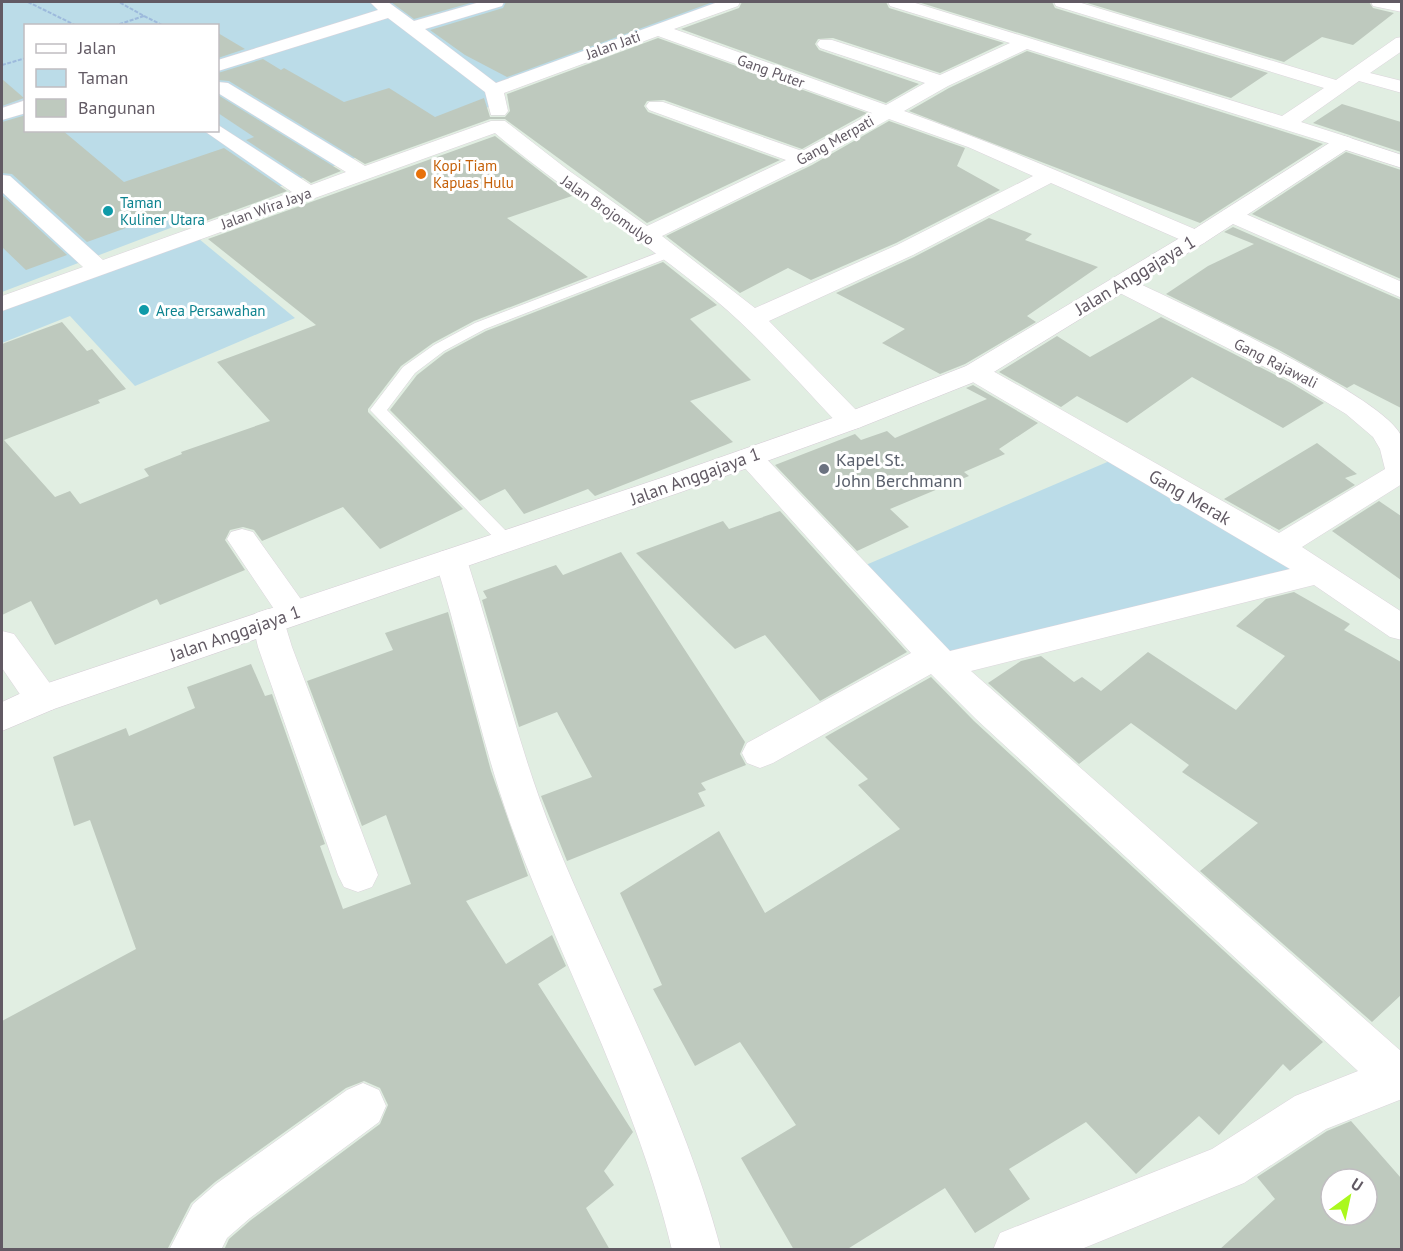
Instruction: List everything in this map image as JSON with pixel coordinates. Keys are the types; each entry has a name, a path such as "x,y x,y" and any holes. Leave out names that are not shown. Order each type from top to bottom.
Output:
{"street":[{"path":"345,8 373,2"},
{"path":"410,28 496,2"},
{"name":"Jalan Jati","path":"494,90 732,2"},
{"path":"896,2 1286,123 1401,162"},
{"path":"1062,2 1337,86"},
{"path":"1379,2 1401,7"},
{"path":"219,76 384,7 494,90 500,121 498,124"},
{"name":"Gang Puter","path":"656,29 975,143 1196,238"},
{"path":"1286,123 1401,42"},
{"name":"Gang Merpati","path":"644,236 804,159 941,82 1024,43"},
{"path":"826,44 941,82"},
{"path":"1354,74 1401,87"},
{"path":"219,76 362,173"},
{"path":"656,106 804,159"},
{"path":"2,114 24,107"},
{"name":"Jalan Wira Jaya","path":"2,304 498,124"},
{"name":"Jalan Brojomulyo","path":"498,124 532,155 668,253 752,319 851,421"},
{"path":"2,133 24,127"},
{"path":"216,132 308,193"},
{"name":"Jalan Anggajaya 1","path":"2,717 42,699 851,421 975,372 1196,238 1344,142"},
{"path":"752,319 905,249 1051,175"},
{"path":"2,181 98,268"},
{"path":"1232,215 1401,291"},
{"name":"Gang Rajawali","path":"1121,284 1310,380 1356,408 1384,432 1394,449 1401,473"},
{"name":"Gang Merak","path":"975,372 1279,547 1401,628"},
{"path":"749,457 939,660 988,709 1400,1077 1311,1112 1227,1166 1017,1250"},
{"path":"1279,547 1401,473"},
{"path":"242,539 281,616 275,647 358,875"},
{"path":"451,560 522,801 563,907 636,1070 665,1144 697,1250"},
{"path":"760,753 939,660 1319,573"},
{"path":"2,643 42,699"},
{"path":"193,1250 210,1221 233,1201 363,1106"}],"lane":[{"path":"506,540 378,410 410,370 439,348 480,326 668,253"}],"path":[{"path":"28,2 73,24"},
{"path":"119,2 160,24"},
{"path":"120,24 144,16"},
{"path":"2,65 24,59"}],"green space":[{"name":"Taman Kuliner Utara","path":"2,2 723,2 493,89 499,103 2,292 2,113 24,104 24,132 219,132 219,24 24,24 24,103 2,111"},
{"name":"Area Persawahan","path":"193,234 295,318 135,386 70,316 2,343 2,305"},
{"path":"1119,457 1319,573 943,665 854,570"}],"building":[{"path":"391,2 474,2 414,19"},
{"path":"506,2 713,2 507,77 465,55 430,30 503,8"},
{"path":"742,2 886,2 889,8 1004,43 940,73 833,38 818,39 815,44 819,50 919,84 886,103 681,29 739,8"},
{"path":"918,2 1052,2 1055,8 1268,73 1231,98"},
{"path":"1084,2 1369,2 1373,8 1394,13 1353,45 1322,37 1284,62"},
{"path":"219,34 245,49 219,58"},
{"path":"658,38 867,113 802,149 664,100 647,101 644,106 648,112 780,160 647,223 505,119 490,119 365,164 229,81 219,80 219,73 263,59 281,70 284,68 344,102 389,88 435,117 484,98 490,117 505,117 510,111 507,94"},
{"path":"1027,51 1323,144 1200,223 909,111 949,88"},
{"path":"2,79 24,98 2,106"},
{"path":"219,96 341,171 311,183 246,140 254,137 219,114"},
{"path":"1342,104 1401,122 1401,152 1313,123"},
{"path":"24,116 24,132 64,132 124,182 224,148 287,191 192,226 184,219 176,222 165,214 87,242 12,174 2,173 2,122"},
{"path":"889,121 965,148 957,166 1000,190 896,243 811,280 788,268 740,293 666,236 812,165"},
{"path":"495,136 572,196 507,218 588,277 474,321 433,343 401,366 368,409 368,412 463,509 380,549 343,507 262,541 254,530 243,527 230,530 225,540 245,570 160,605 157,599 55,645 31,601 2,615 2,344 62,322 87,351 92,349 126,389 98,400 100,403 4,440 55,497 70,491 80,504 149,476 144,469 182,454 181,452 270,421 217,362 316,325 208,239"},
{"path":"1346,152 1401,170 1401,279 1252,214"},
{"path":"2,195 67,255 26,270 2,247"},
{"path":"989,218 1032,234 1025,240 1098,267 1027,316 1036,322 965,364 940,374 882,343 905,329 836,293 914,257"},
{"path":"1233,227 1401,300 1401,408 1354,384 1347,388 1279,350 1166,294 1208,266 1254,244 1224,232"},
{"path":"663,262 717,305 690,319 751,380 690,401 733,442 595,496 588,489 524,514 505,489 480,501 390,410 417,375 445,353 486,331"},
{"path":"1161,317 1291,383 1324,403 1283,428 1192,377 1127,423 1077,396 1061,407 999,372 1057,336 1090,357"},
{"path":"973,385 1038,423 999,449 1005,454 964,472 969,476 890,509 909,527 857,551 775,465 855,434 861,440 887,431 895,438 987,399 966,388"},
{"path":"1317,443 1357,474 1345,478 1355,485 1279,530 1224,499"},
{"path":"1379,501 1401,516 1401,580 1332,531"},
{"path":"780,511 907,652 820,701 765,635 735,649 636,553 723,521 729,529"},
{"path":"621,552 745,742 740,754 746,765 701,783 706,790 698,793 705,806 567,861 541,796 592,777 557,712 519,727 482,600 487,598 483,591 556,565 563,575"},
{"path":"1294,592 1350,624 1344,630 1401,662 1401,995 1372,1022 1200,871 1258,823 1182,772 1189,765 1131,723 1079,764 988,683 1021,661 1041,656 1074,682 1082,677 1101,691 1148,652 1236,710 1285,656 1236,626 1266,599"},
{"path":"448,612 491,771 528,876 466,901 506,964 552,935 566,966 538,984 633,1132 604,1171 614,1185 586,1208 610,1250 224,1250 229,1239 251,1220 380,1124 388,1105 380,1088 364,1081 346,1088 215,1182 191,1203 167,1250 2,1250 2,1021 136,949 90,820 74,826 53,757 126,728 129,736 195,708 187,687 251,664 265,696 272,694 325,844 320,846 343,909 411,884 386,815 362,826 307,681 393,650 385,633"},
{"path":"931,677 974,721 1323,1042 1290,1071 1283,1064 1219,1135 1199,1116 1136,1174 1086,1122 1009,1169 1030,1199 975,1233 945,1188 846,1250 794,1250 741,1158 796,1125 740,1042 695,1066 653,989 662,985 620,893 719,831 765,913 900,829 858,785 868,779 825,737"},
{"path":"1351,1121 1401,1178 1401,1250 1219,1250 1275,1199 1257,1177 1327,1131"}],"place":[{"name":"Kopi Tiam Kapuas Hulu","path":"421,174"},
{"name":"Taman Kuliner Utara","path":"108,211"},
{"name":"Area Persawahan","path":"144,310"},
{"name":"Kapel St. John Berchmann","path":"824,469"}]}
